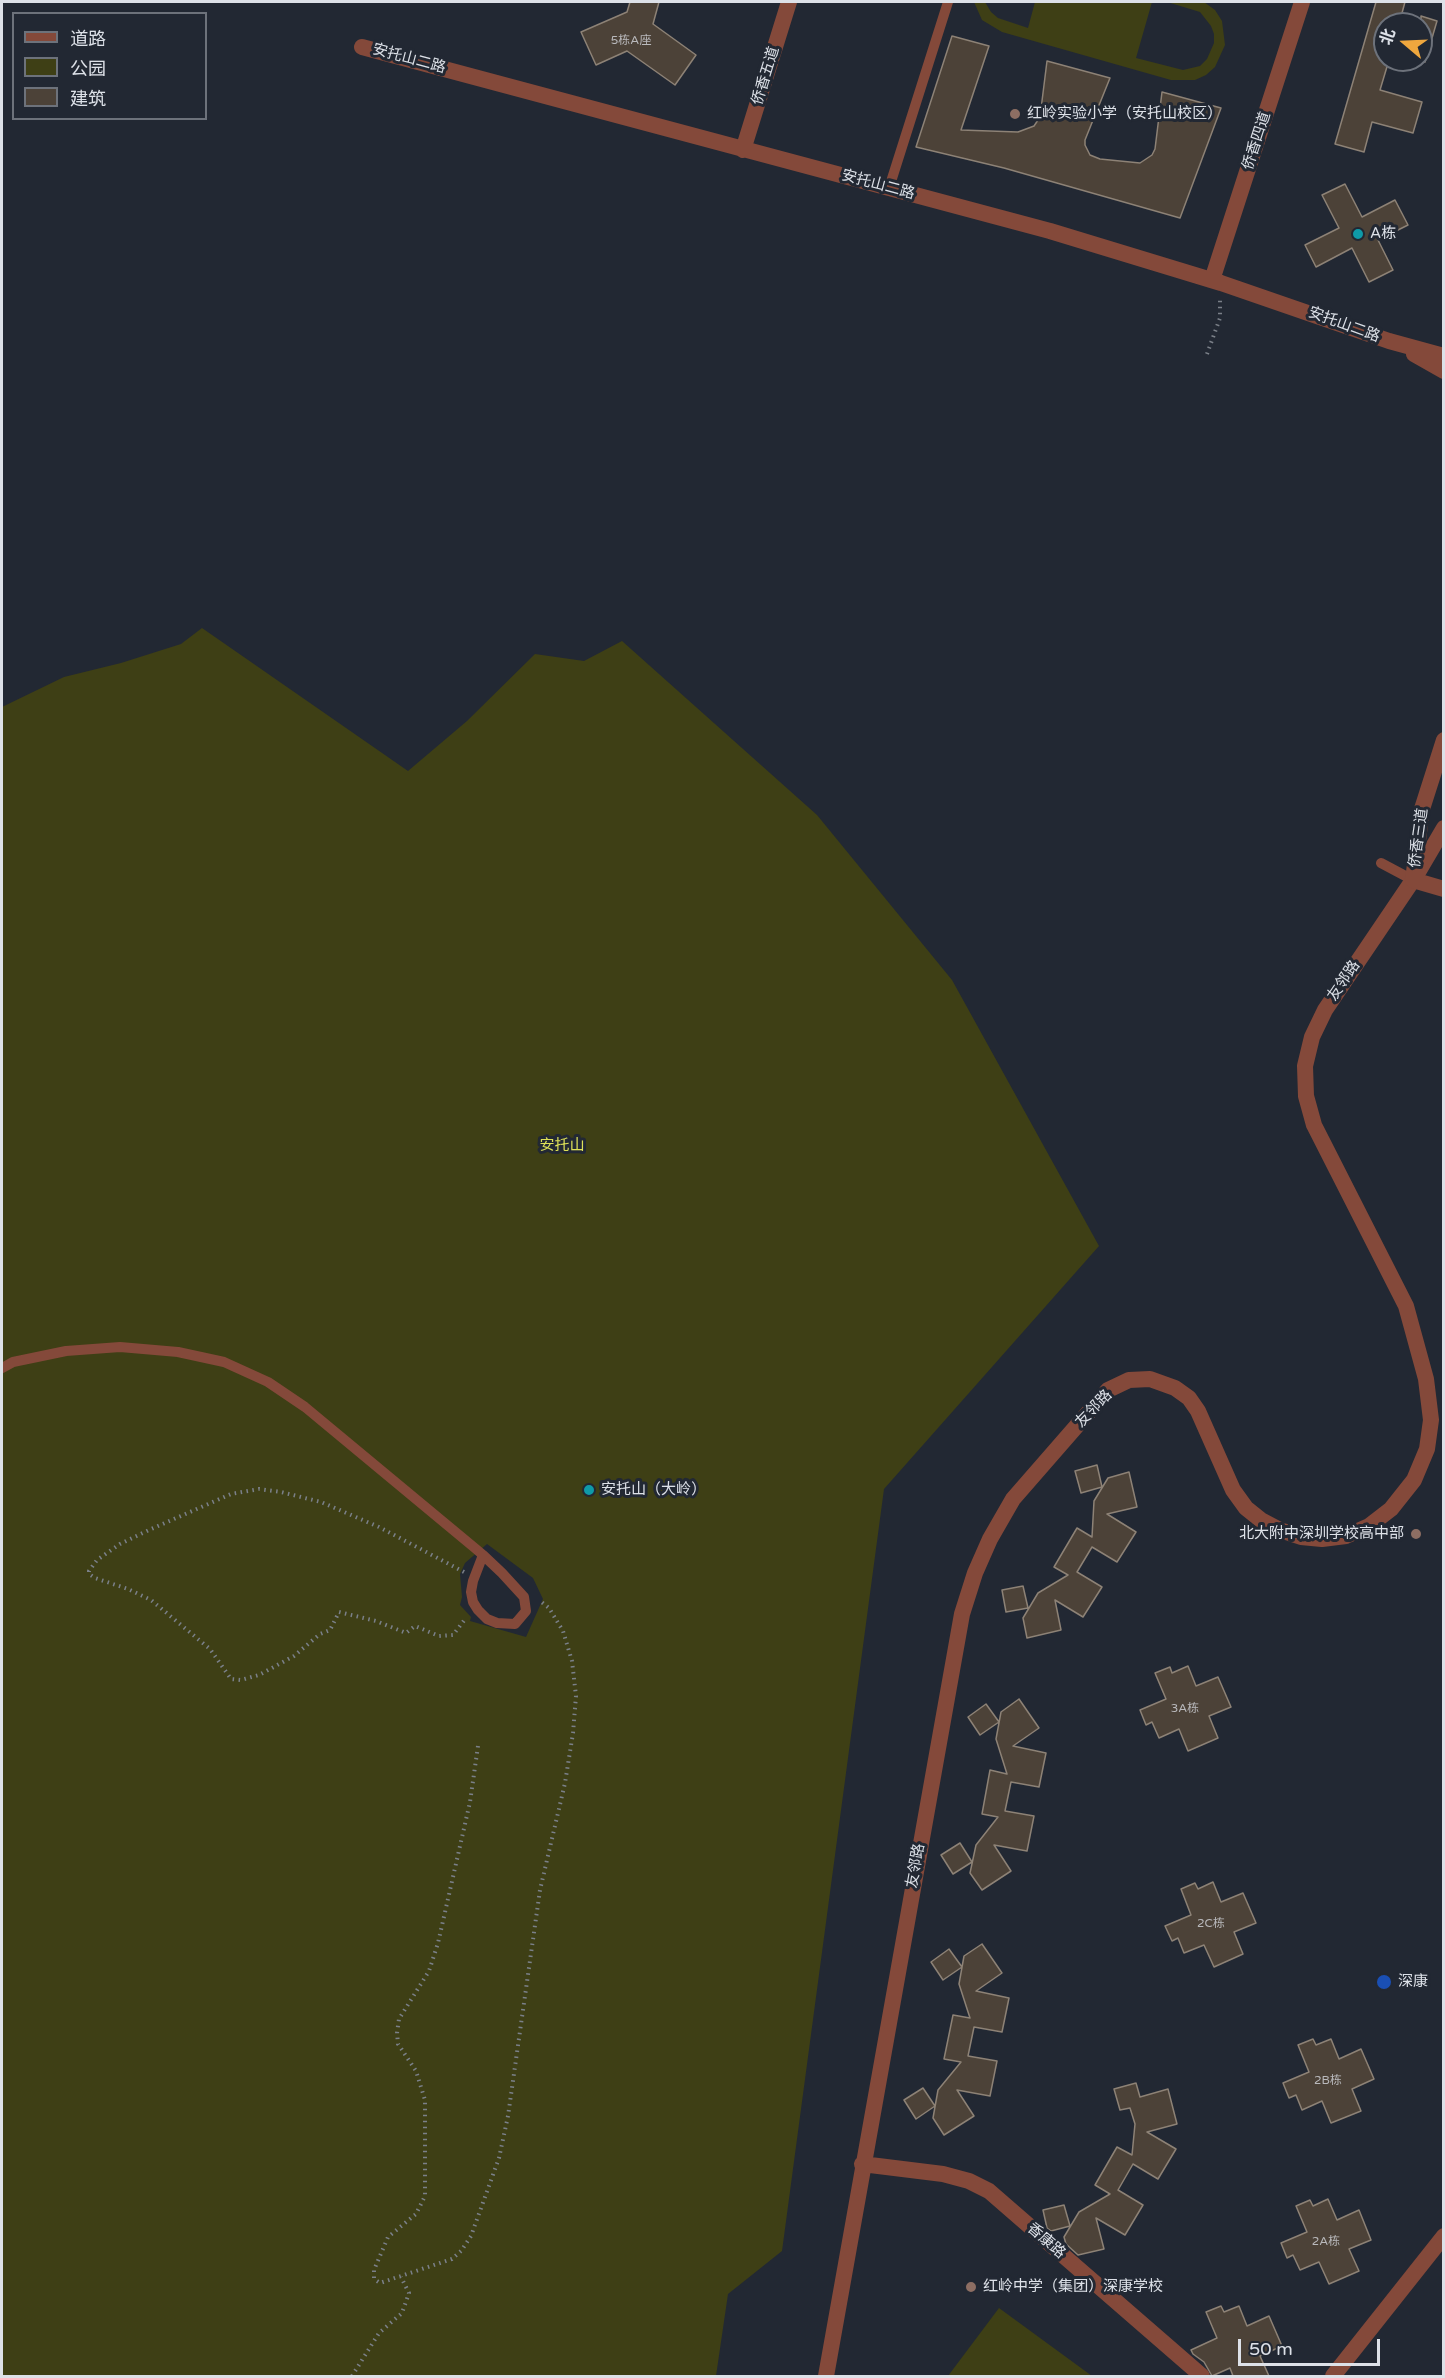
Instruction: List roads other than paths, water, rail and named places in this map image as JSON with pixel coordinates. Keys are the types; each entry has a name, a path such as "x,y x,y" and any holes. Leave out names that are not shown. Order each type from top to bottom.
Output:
{"street":[{"name":"侨香五道","path":"742,150 789,2"},
{"name":"侨香四道","path":"1216,282 1302,2"},
{"name":"安托山二路","path":"362,47 1050,231 1216,282 1389,341"},
{"path":"1389,341 1443,356"},
{"path":"1389,341 1443,371"},
{"name":"侨香三道","path":"1413,880 1422,809 1443,740"},
{"name":"侨香三道","path":"1413,880 1443,828"},
{"path":"1413,880 1443,889"},
{"name":"友邻路","path":"826,2376 862,2164 962,1614 975,1574 990,1539 1013,1499 1108,1390 1129,1380 1150,1379 1176,1388 1189,1398 1198,1411 1233,1490 1246,1508 1261,1520 1301,1537 1322,1539 1346,1536 1369,1526 1391,1509 1414,1480 1427,1449 1431,1420 1426,1379 1406,1306 1314,1125 1306,1096 1305,1066 1312,1036 1325,1010 1413,880"},
{"name":"香康路","path":"862,2164 943,2174 969,2181 989,2191 1202,2376"},
{"path":"1334,2376 1443,2236"}],"lane":[{"path":"889,188 948,2"},
{"path":"1381,863 1413,880"},
{"path":"2,1368 13,1362 66,1351 120,1347 178,1352 224,1362 268,1382 305,1407 483,1555 524,1597 526,1611 515,1624 497,1623 487,1619 476,1607 471,1592 483,1555"}],"place":[{"name":"红岭实验小学（安托山校区）","path":"1015,114"},
{"name":"A栋","path":"1358,234"},
{"name":"安托山（大岭）","path":"589,1490"},
{"name":"北大附中深圳学校高中部","path":"1416,1534"},
{"name":"深康","path":"1384,1982"},
{"name":"红岭中学（集团）深康学校","path":"971,2287"}],"park label":[{"name":"安托山","path":"562,1146"}]}
